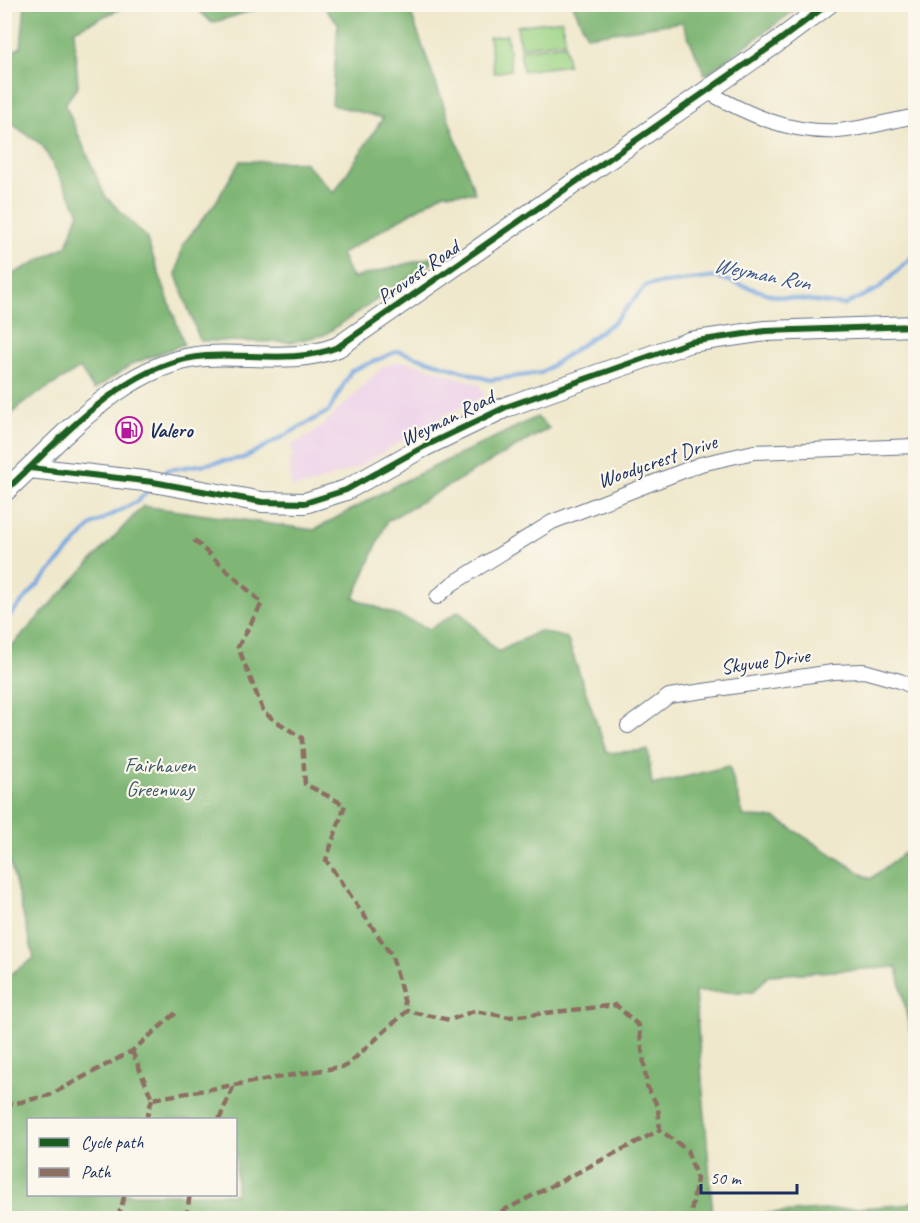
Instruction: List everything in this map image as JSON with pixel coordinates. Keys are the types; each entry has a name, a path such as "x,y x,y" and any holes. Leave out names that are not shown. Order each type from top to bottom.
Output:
{"street":[{"name":"Provost Road","path":"4,492 102,402 133,381 163,367 207,356 303,357 338,347 828,4"},
{"path":"706,91 760,118 815,132 840,131 915,116"},
{"name":"Weyman Road","path":"30,468 175,485 262,502 305,503 346,490 425,446 506,407 690,342 765,330 915,326"},
{"name":"Woodycrest Drive","path":"438,597 452,584 552,522 701,464 754,452 915,446"},
{"name":"Skyvue Drive","path":"628,726 669,696 833,672 864,671 915,688"}],"shaded area":[{"path":"397,362 410,362 479,384 485,396 447,414 358,467 313,484 291,487 290,458 294,455 290,446 320,428 382,367"}],"green space":[{"path":"25,5 129,5 74,30 78,86 65,104 105,196 146,237 184,344 132,364 94,390 80,368 21,404 5,423 5,278 67,246 79,212 42,145 5,119 5,56 21,47"},
{"path":"193,5 270,5 212,23"},
{"path":"322,5 408,5 475,193 444,193 341,254 352,278 445,254 324,335 291,342 200,341 176,275 183,244 216,202 240,161 304,162 334,193 383,118 332,105 338,23"},
{"path":"573,5 802,5 705,75 682,22 587,36"},
{"path":"562,20 565,41 520,47 517,26"},
{"path":"507,35 511,70 494,73 489,37"},
{"path":"565,44 568,65 523,71 520,50"},
{"name":"Fairhaven Greenway","path":"537,417 549,428 387,521 354,598 430,629 459,611 498,652 539,631 567,638 607,753 648,750 652,785 729,766 744,817 775,818 870,879 912,847 916,852 915,1043 912,1041 897,967 769,975 753,992 695,992 713,1217 903,1205 915,1201 915,1218 5,1218 5,978 34,958 5,842 5,653 143,506 314,530 398,484"}],"waterway":[{"name":"Weyman Run","path":"161,477 167,470 244,458 329,411 351,371 398,351 490,380 541,373 614,322 647,285 717,277 775,296 844,305 878,289 916,253"},
{"name":"Weyman Run","path":"4,622 92,525 138,501 150,489"}],"marked path":[{"path":"194,540 262,603 238,647 264,713 302,738 305,784 345,805 326,860 392,956 407,1011"},
{"path":"132,1051 152,1099 346,1066 407,1011 450,1020 474,1011 509,1017 616,1005 639,1026 647,1086 658,1107 660,1130 687,1150 697,1179 690,1218"},
{"path":"4,1106 50,1095 132,1051 177,1012"},
{"path":"220,1118 234,1085"},
{"path":"147,1118 152,1099"},
{"path":"489,1218 660,1130"},
{"path":"118,1218 124,1196"},
{"path":"186,1218 190,1196"}],"cycle path":[{"path":"4,492 96,407 121,388 148,372 176,361 206,356 289,357 338,347 776,43 828,4"},
{"path":"30,468 153,482 262,502 305,503 346,490 425,446 506,407 690,342 765,331 916,326"}],"place":[{"name":"Valero","path":"129,430"}]}
